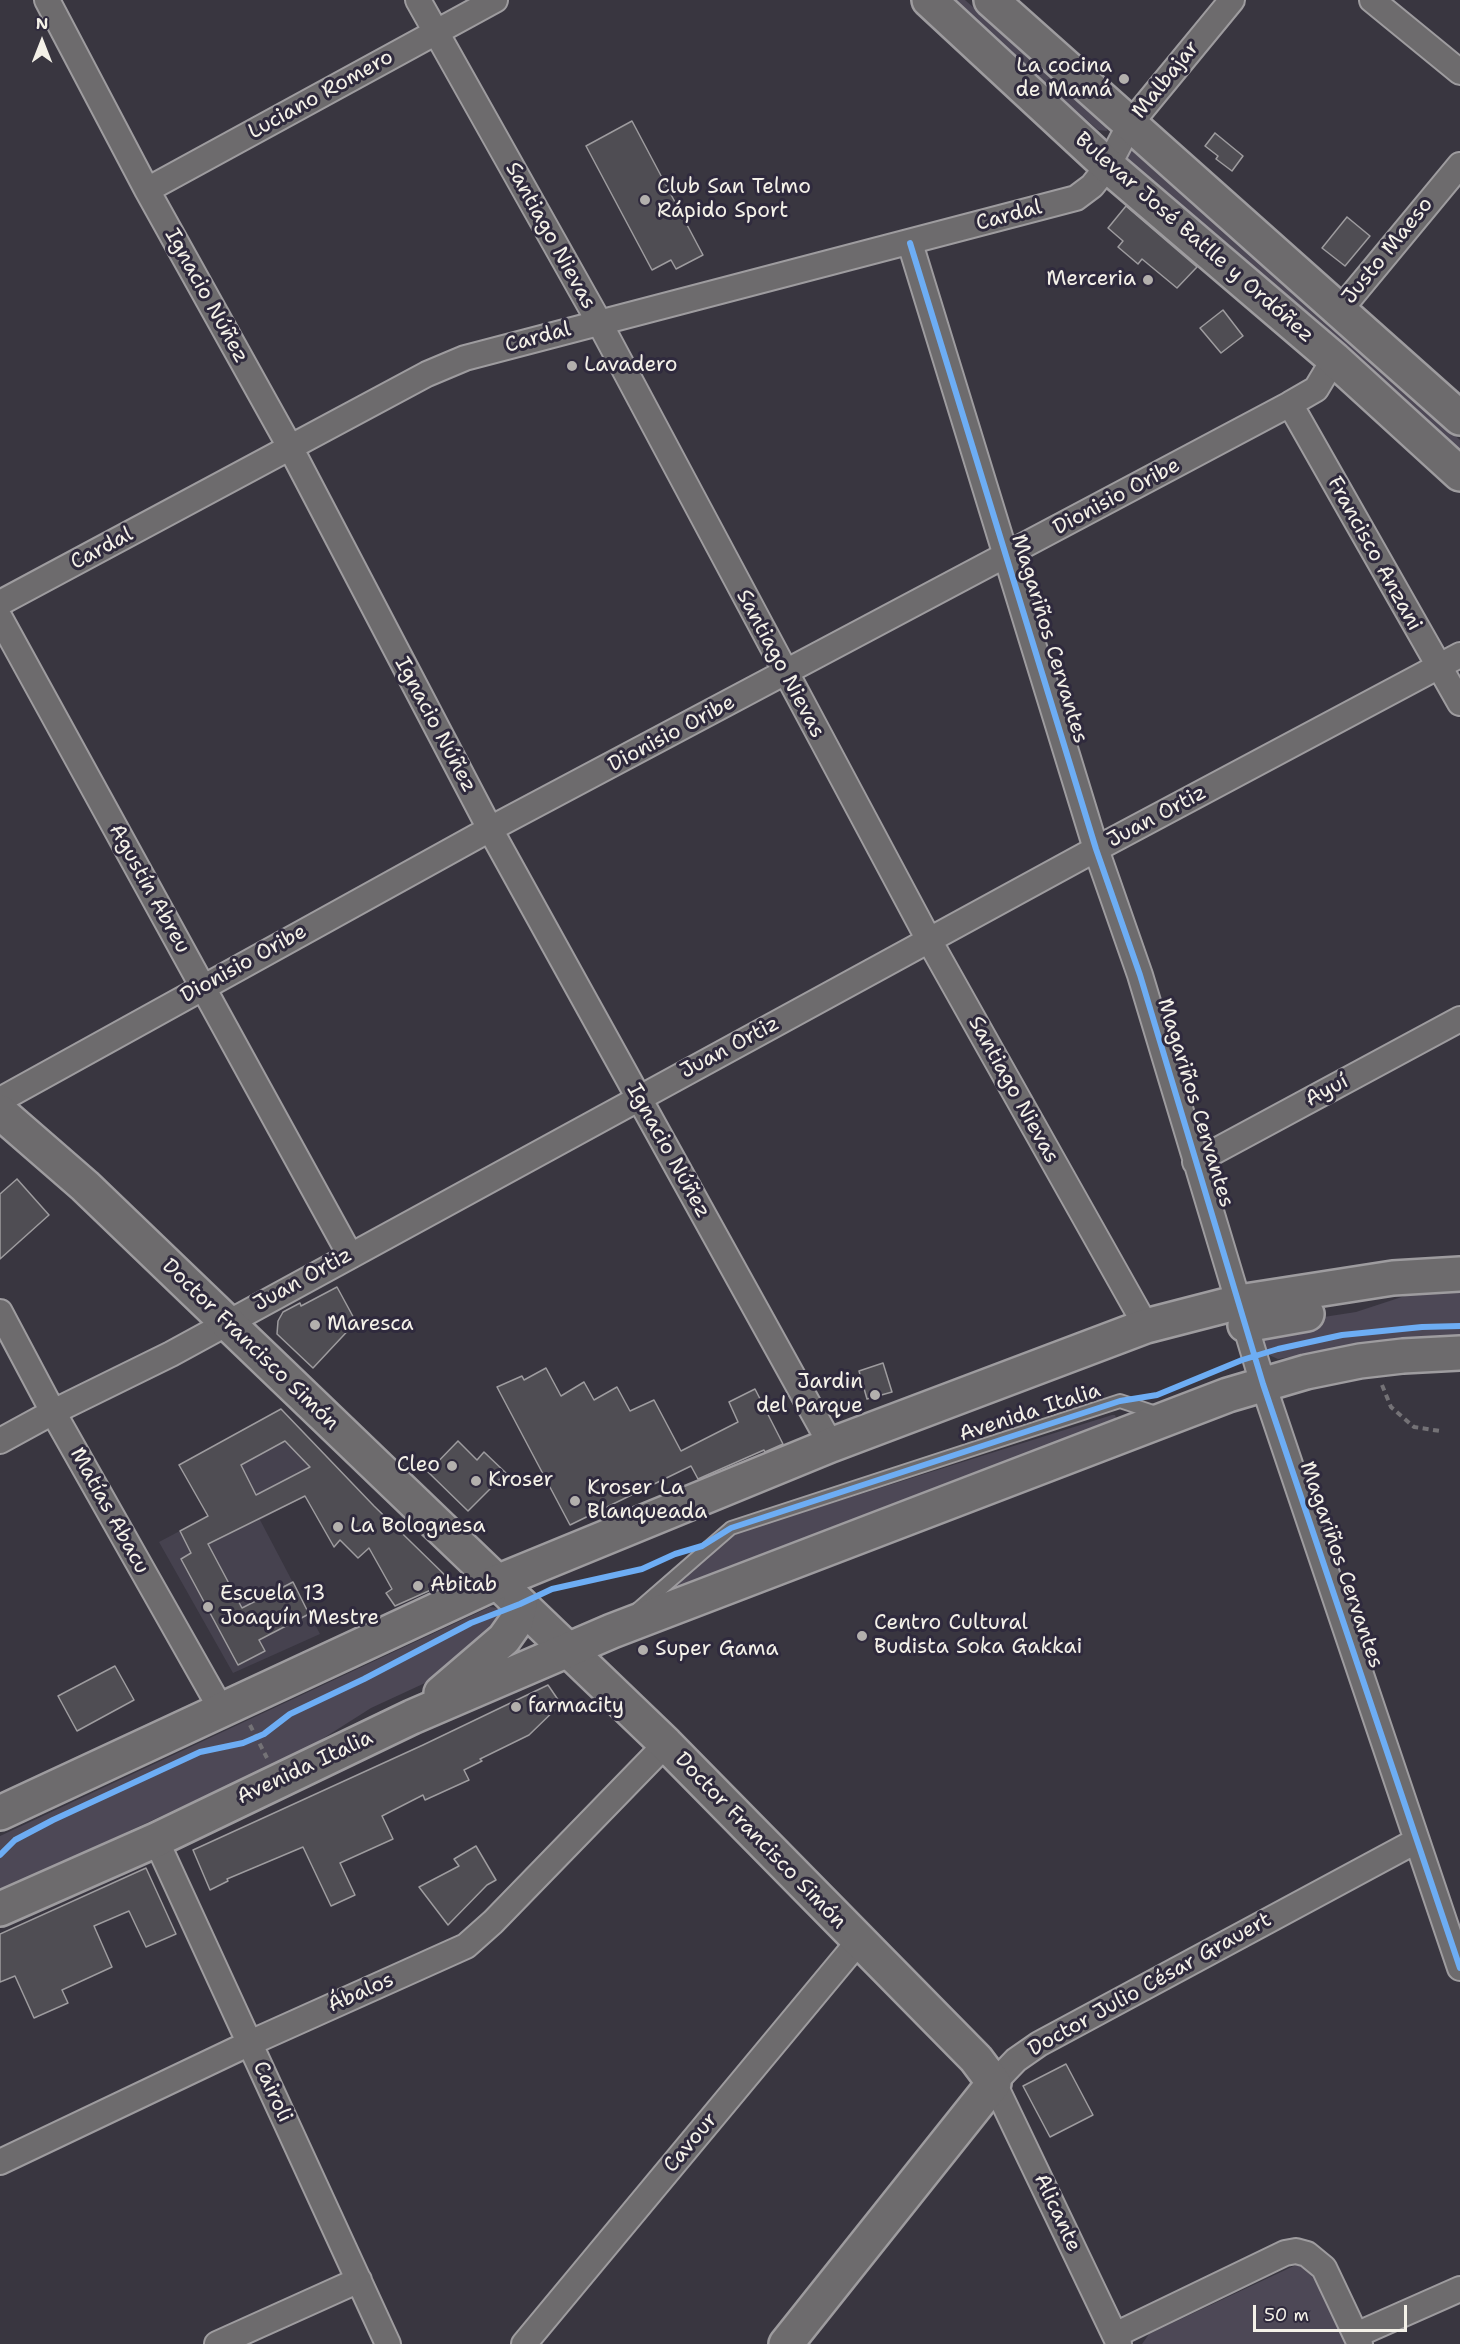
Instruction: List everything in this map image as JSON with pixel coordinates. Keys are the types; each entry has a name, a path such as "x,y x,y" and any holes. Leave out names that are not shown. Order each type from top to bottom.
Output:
{"main road":[{"name":"Bulevar José Batlle y Ordóñez","path":"929,0 1108,166 1334,359 1460,474"},
{"name":"Bulevar José Batlle y Ordóñez","path":"991,0 1460,418"},
{"name":"Doctor Francisco Simón","path":"0,1112 85,1186 497,1582"},
{"name":"Avenida Italia","path":"0,1814 497,1582 831,1445 1146,1326 1242,1314 1393,1278 1460,1274"},
{"name":"Avenida Italia","path":"0,1909 156,1840 412,1717 612,1632 1228,1395 1306,1372 1377,1359 1460,1353"},
{"path":"412,1717 504,1639 516,1622 520,1604 497,1582"},
{"name":"Doctor Francisco Simón","path":"520,1604 666,1744 975,2059 994,2083"},
{"name":"Doctor Julio César Grauert","path":"786,2344 994,2083"}],"street":[{"name":"Ignacio Núñez","path":"47,0 147,190 290,447 490,829 831,1445"},
{"name":"Santiago Nievas","path":"418,0 599,322 930,942 1146,1326"},
{"name":"Luciano Romero","path":"147,190 495,0"},
{"name":"Malbajar","path":"1108,166 1130,124 1232,0"},
{"path":"1372,0 1460,72"},
{"name":"Justo Maeso","path":"1340,310 1460,165"},
{"name":"Cardal","path":"0,603 426,374 465,358 1076,198 1092,186 1108,166"},
{"name":"Magariños Cervantes","path":"910,243 1096,849 1140,975 1263,1384 1416,1840 1452,1916 1460,1968"},
{"name":"Dionisio Oribe","path":"0,1100 490,829 1006,557 1290,404 1316,389 1334,359"},
{"name":"Francisco Anzani","path":"1290,404 1438,668 1460,703"},
{"name":"Agustín Abreu","path":"0,618 350,1255"},
{"name":"Juan Ortiz","path":"0,1441 53,1412 171,1354 225,1322 638,1097 930,942 1096,849 1460,656"},
{"name":"Ayuí","path":"1195,1162 1460,1019"},
{"name":"Matías Abacu","path":"0,1312 53,1412 221,1709"},
{"name":"Ábalos","path":"0,2162 250,2043 466,1946 493,1922 666,1744"},
{"name":"Cairoli","path":"156,1840 388,2344"},
{"name":"Doctor Julio César Grauert","path":"994,2083 1016,2060 1039,2044 1416,1840"},
{"name":"Cavour","path":"524,2344 859,1941"},
{"name":"Alicante","path":"994,2083 1117,2340"},
{"path":"1117,2340 1285,2253 1296,2251 1307,2254 1324,2268 1358,2340 1460,2289"},
{"path":"217,2344 359,2280"}],"lane":[{"name":"Avenida Italia","path":"612,1632 731,1528 1120,1401 1171,1418"}],"path":[{"path":"1377,1359 1383,1392 1391,1407 1414,1427 1440,1431"},
{"path":"221,1709 248,1719 253,1738 278,1780"},
{"path":"253,1738 264,1734"}],"shaded area":[{"path":"952,0 965,0 1106,125 1107,131 1098,130"},
{"path":"1131,150 1460,440 1460,454 1128,159 1127,153"},
{"path":"1460,1289 1460,1338 1350,1348 1278,1359 1263,1349 1261,1340 1272,1325 1356,1312 1417,1292"},
{"path":"281,1409 345,1475 260,1520 320,1634 233,1673 159,1542 208,1516 179,1465"},
{"path":"1115,1415 1117,1420 673,1592 672,1590 737,1533"},
{"path":"490,1607 498,1608 506,1615 438,1677 371,1708 308,1748 0,1891 0,1836"},
{"path":"1298,2264 1314,2272 1347,2344 1142,2344 1149,2334"}],"building":[{"name":"Club San Telmo Rápido Sport","path":"632,121 703,255 676,269 671,260 652,270 586,146"},
{"path":"1215,133 1243,156 1232,171 1216,159 1218,156 1205,146"},
{"path":"1126,206 1197,267 1177,288 1142,259 1138,264 1118,247 1123,241 1108,228"},
{"path":"1347,217 1370,236 1345,266 1322,248"},
{"path":"1223,310 1243,336 1221,353 1200,328"},
{"path":"17,1179 49,1215 0,1259 0,1194"},
{"name":"Maresca","path":"337,1287 356,1322 313,1368 277,1334 278,1321 283,1312 300,1303 301,1306"},
{"path":"883,1363 892,1392 867,1399 859,1371"},
{"path":"546,1368 561,1396 584,1382 594,1400 617,1387 630,1411 654,1400 681,1451 738,1422 729,1402 755,1389 783,1444 698,1479 691,1466 570,1525 497,1387 522,1376 524,1380"},
{"path":"281,1409 374,1506 451,1581 395,1606 386,1593 392,1589 369,1548 358,1558 340,1540 334,1547 305,1496 208,1544 242,1608 293,1582 309,1614 259,1640 265,1651 238,1665 181,1559 191,1553 180,1531 208,1516 179,1465","holes":["285,1441 310,1467 256,1495 241,1465"]},
{"path":"458,1441 477,1460 484,1452 506,1473 468,1511 428,1472"},
{"path":"115,1666 134,1700 77,1731 58,1696"},
{"path":"548,1685 561,1704 529,1735 480,1759 482,1761 464,1770 469,1780 425,1800 423,1795 382,1816 393,1839 340,1863 355,1895 331,1906 303,1847 227,1879 228,1881 210,1890 193,1850"},
{"path":"476,1846 496,1880 487,1885 448,1925 419,1887 459,1866 454,1859"},
{"path":"146,1868 176,1934 146,1947 129,1911 94,1926 112,1967 62,1990 68,2003 34,2018 15,1976 0,1982 0,1934"},
{"path":"1066,2064 1093,2115 1050,2137 1023,2086"}],"cycle path":[{"path":"910,243 1096,849 1140,975 1263,1384 1460,1968"},
{"path":"0,1855 15,1840 53,1820 200,1752 243,1743 264,1734 290,1714 364,1679 471,1623 552,1589 642,1569 675,1554 702,1546 731,1528 1120,1401 1157,1395 1242,1360 1278,1349 1342,1335 1422,1327 1460,1326"}],"place":[{"name":"La cocina de Mamá","path":"1124,79"},
{"name":"Club San Telmo Rápido Sport","path":"645,200"},
{"name":"Merceria","path":"1148,280"},
{"name":"Lavadero","path":"572,366"},
{"name":"Maresca","path":"315,1325"},
{"name":"Jardin del Parque","path":"875,1395"},
{"name":"Cleo","path":"452,1466"},
{"name":"Kroser","path":"476,1481"},
{"name":"Kroser La Blanqueada","path":"575,1501"},
{"name":"La Bolognesa","path":"338,1527"},
{"name":"Abitab","path":"418,1586"},
{"name":"Escuela 13 Joaquín Mestre","path":"208,1607"},
{"name":"Centro Cultural Budista Soka Gakkai","path":"862,1636"},
{"name":"Super Gama","path":"643,1650"},
{"name":"farmacity","path":"516,1707"}]}
